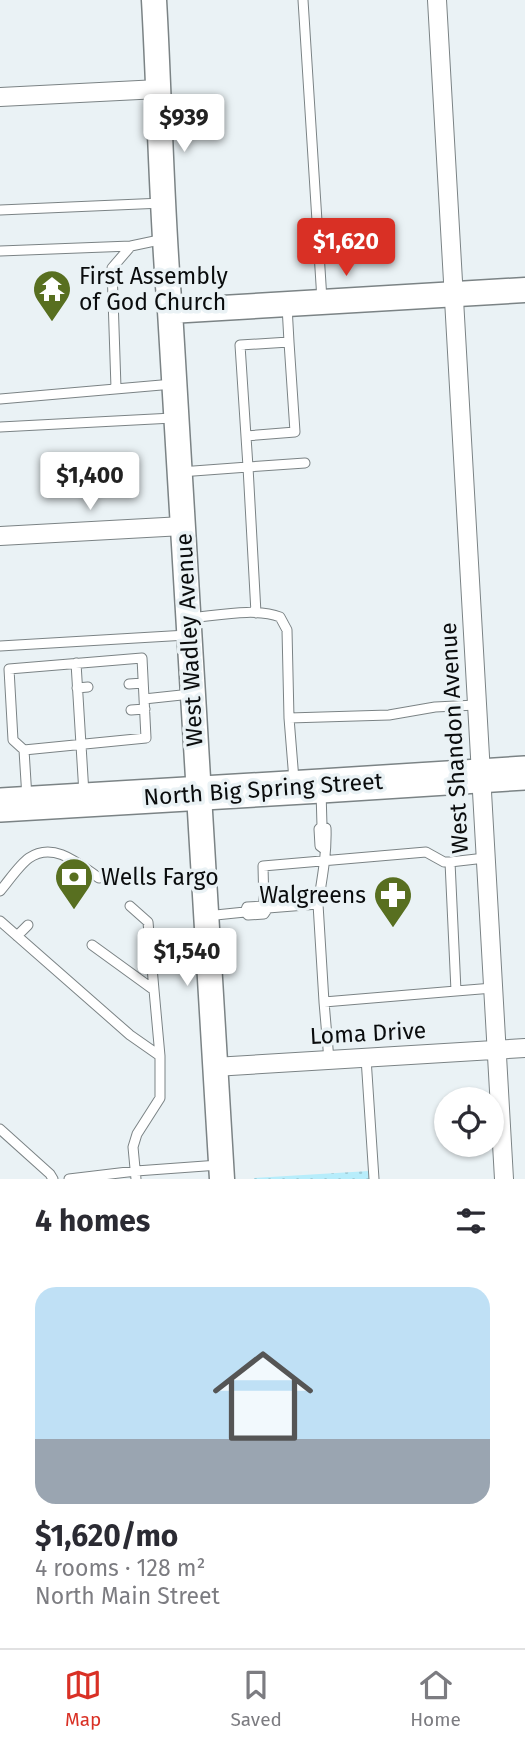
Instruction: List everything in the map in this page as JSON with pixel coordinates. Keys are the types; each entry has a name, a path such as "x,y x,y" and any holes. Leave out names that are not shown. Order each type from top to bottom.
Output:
{"highway":[{"name":"North Big Spring Street","path":"14,804 525,773"}],"main road":[{"name":"West Wadley Avenue","path":"154,0 164,239 221,1172"},
{"path":"170,311 525,290"}],"street":[{"name":"West Shandon Avenue","path":"437,0 504,1179"},
{"path":"0,97 159,89"},
{"path":"0,536 183,526"},
{"name":"Loma Drive","path":"215,1067 525,1048"}],"lane":[{"path":"303,0 323,302"},
{"path":"0,210 163,204"},
{"path":"0,251 131,246 164,239"},
{"path":"117,388 112,268 131,246"},
{"path":"246,436 295,432 287,304"},
{"path":"256,613 240,345 289,342"},
{"path":"0,399 174,383"},
{"path":"0,427 177,418"},
{"path":"180,472 305,463"},
{"path":"0,646 189,627 256,613 280,617 286,630 289,718 308,787 322,826 326,828 327,845 324,849 325,861 318,904 329,1060"},
{"path":"142,657 146,738 24,750 13,740 9,669 76,663 142,657"},
{"path":"76,663 77,688 84,714 81,745 85,800"},
{"path":"129,684 143,682"},
{"path":"77,688 88,687"},
{"path":"131,710 144,704 192,694"},
{"path":"289,718 389,715 435,707 476,705"},
{"path":"14,804 24,750"},
{"path":"205,916 244,912 248,915 264,914 266,907 263,866 426,852 444,862 485,858"},
{"path":"0,891 28,858 40,853 57,853 69,857 99,878"},
{"path":"450,862 456,991"},
{"path":"266,907 318,904"},
{"path":"130,906 148,922 160,1056 160,1098 137,1134 133,1147 136,1175"},
{"path":"0,921 130,1035 160,1056"},
{"path":"17,936 28,925"},
{"path":"92,944 154,990"},
{"path":"324,1002 493,988"},
{"path":"366,1058 374,1179"},
{"path":"0,1129 53,1179"},
{"path":"70,1178 221,1172"}],"shaded area":[{"path":"369,1171 369,1179 254,1179 254,1178"}],"place":[{"name":"First Assembly of God Church","path":"52,323"},
{"name":"Wells Fargo","path":"74,911"},
{"name":"Walgreens","path":"393,929"}]}
